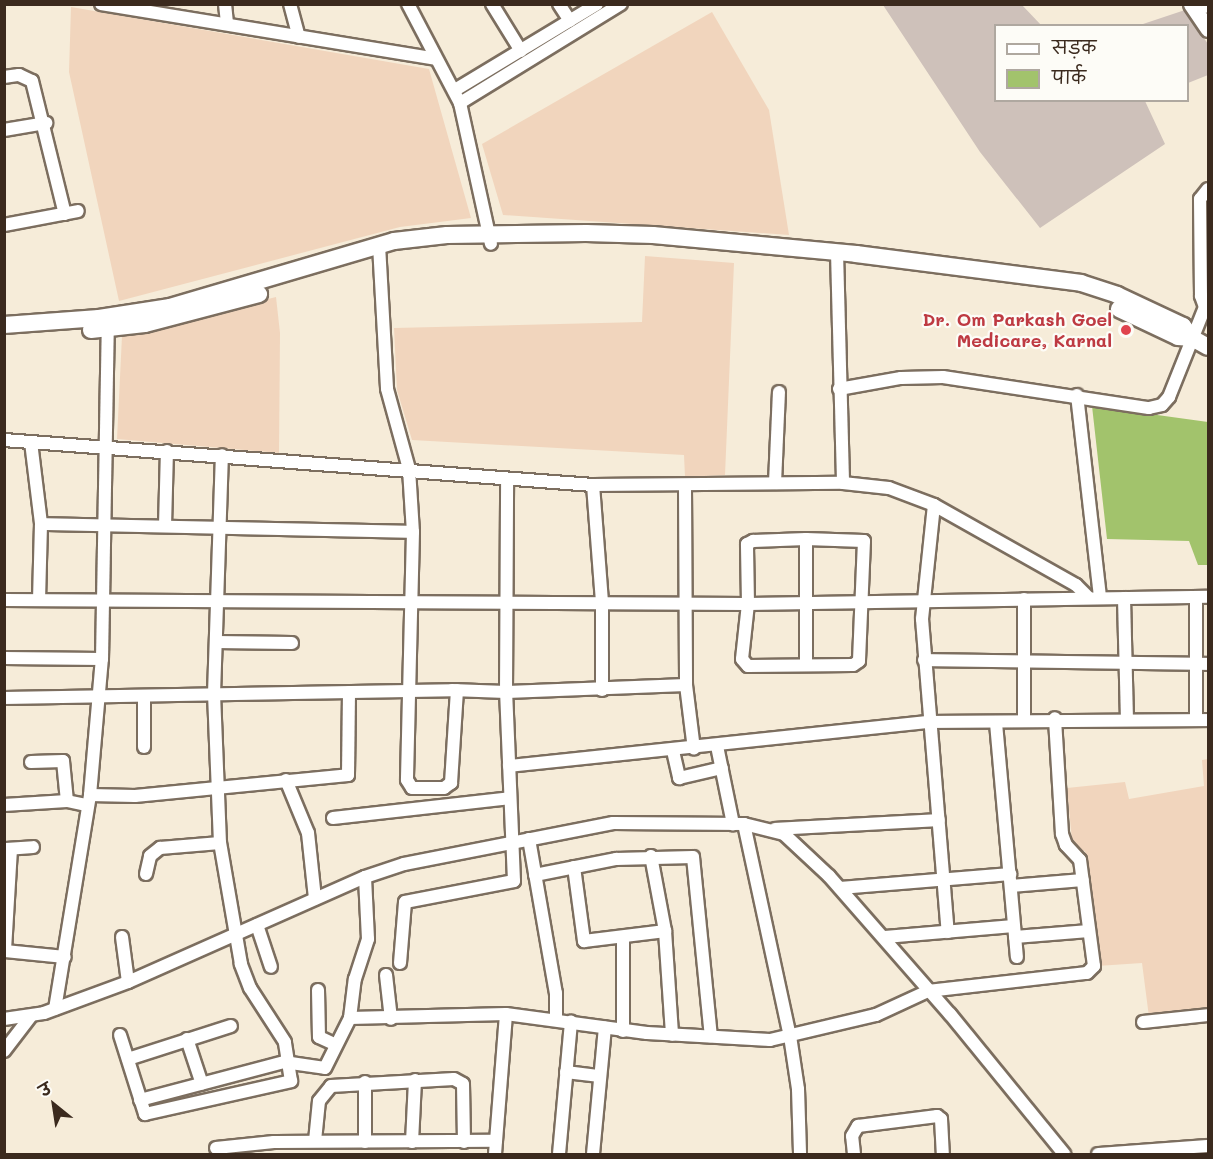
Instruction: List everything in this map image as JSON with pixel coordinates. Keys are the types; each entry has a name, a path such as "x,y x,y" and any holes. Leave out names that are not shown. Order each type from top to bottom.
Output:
{"highway":[{"path":"4,325 108,322 145,324 224,305 379,250 490,239 649,245 838,257 1074,293 1110,305 1178,337 1192,338 1209,347"},
{"path":"4,335 108,322"}],"main road":[{"path":"1191,4 1209,29"}],"street":[{"path":"101,4 167,10 299,37 436,59"},
{"path":"225,4 227,23"},
{"path":"290,4 299,37"},
{"path":"408,4 460,103 490,239"},
{"path":"492,4 520,51"},
{"path":"559,4 570,21"},
{"path":"455,90 597,4"},
{"path":"460,103 621,4"},
{"path":"4,77 19,75 32,81 46,123 65,214"},
{"path":"4,130 46,123"},
{"path":"839,388 924,376 1077,395 1149,408 1162,405 1169,397 1205,307 1201,296 1200,200 1209,189"},
{"path":"4,225 78,212"},
{"path":"379,250 387,390 409,469 413,532 407,783 412,788 444,788 451,783 457,690"},
{"path":"838,257 839,388 843,483"},
{"path":"55,1009 88,800 102,659 108,447 108,322"},
{"path":"776,483 779,392"},
{"path":"1077,395 1094,598"},
{"path":"4,440 409,469 507,480 593,485 685,488 776,483 843,483 889,488 934,505 1076,585 1094,598"},
{"path":"31,442 41,524 39,599"},
{"path":"165,526 167,451"},
{"path":"120,1035 143,1113 151,1114 285,1085 291,1081 291,1061 282,1036 246,980 233,934 220,843 215,788 214,694 222,528 222,455"},
{"path":"400,963 405,902 513,884 506,692 507,480"},
{"path":"593,485 602,602 602,690"},
{"path":"685,488 688,602 687,685 694,749"},
{"path":"934,505 923,601 924,660 948,932"},
{"path":"41,524 413,532"},
{"path":"806,539 806,665"},
{"path":"806,539 863,541 864,603 858,662 745,665 742,659 748,604 749,542 806,539"},
{"path":"1124,598 1127,720"},
{"path":"4,600 412,600 748,604 1202,598 1195,664 1202,720 1055,718 996,723 931,722 694,749 509,766"},
{"path":"1024,599 1024,721"},
{"path":"216,642 292,643"},
{"path":"4,658 102,659"},
{"path":"924,660 1024,664 1209,664"},
{"path":"4,698 457,690 506,692 687,685"},
{"path":"4,805 135,796 349,774 349,693"},
{"path":"144,696 144,747"},
{"path":"350,1018 391,1019 506,1014 672,1035 711,1035 770,1040 883,1013 928,991 1087,973 1094,966 1079,856 1066,845 1062,834 1055,718"},
{"path":"996,723 1017,957"},
{"path":"717,746 739,824 790,1036 798,1089 800,1155"},
{"path":"672,751 679,778 722,768"},
{"path":"32,762 63,761 67,801"},
{"path":"286,780 308,833 315,899"},
{"path":"333,818 510,798"},
{"path":"4,1019 31,1016 55,1009 128,982 365,877 404,864 614,823 739,824 774,829 939,820"},
{"path":"774,829 794,841 885,937 1064,1155"},
{"path":"529,839 556,993 556,1019"},
{"path":"146,874 150,856 160,848 220,843"},
{"path":"33,847 8,849 4,951 65,957"},
{"path":"536,875 651,856 690,856 694,860 711,1035"},
{"path":"651,856 665,931 672,1035"},
{"path":"574,867 583,940 623,938 665,931"},
{"path":"140,1100 291,1061 324,1069 334,1044 350,1018 355,979 368,939 365,877"},
{"path":"840,888 943,879 1083,880"},
{"path":"257,924 271,967"},
{"path":"885,937 948,932 1089,931"},
{"path":"122,937 128,982"},
{"path":"623,938 623,1030"},
{"path":"386,975 391,1019"},
{"path":"318,990 319,1038 334,1044"},
{"path":"495,1155 506,1014"},
{"path":"1143,1022 1209,1015"},
{"path":"4,1051 31,1016"},
{"path":"559,1155 571,1022"},
{"path":"128,1059 231,1026"},
{"path":"593,1155 605,1028"},
{"path":"187,1039 202,1084"},
{"path":"567,1072 600,1076"},
{"path":"315,1142 317,1108 326,1089 343,1083 415,1080 462,1082 464,1142"},
{"path":"412,1142 415,1080"},
{"path":"365,1082 365,1142"},
{"path":"854,1155 852,1136 858,1126 937,1116 941,1119 944,1155"},
{"path":"216,1148 315,1142 496,1141"},
{"path":"1098,1155 1209,1146"}],"shaded area":[{"path":"883,5 1022,5 1040,24 994,24 994,102 1145,102 1165,144 1040,228 980,152"},
{"path":"71,7 429,69 471,218 400,227 119,301 69,72"},
{"path":"1185,10 1208,44 1208,75 1189,83 1189,24 1143,24"},
{"path":"712,12 769,110 789,235 503,215 482,144"},
{"path":"645,256 734,263 725,475 685,477 684,455 412,440 397,390 394,328 642,322"},
{"path":"276,297 280,333 279,453 117,439 122,336"},
{"path":"1208,759 1208,1011 1149,1017 1142,963 1097,966 1085,851 1073,851 1067,788 1125,782 1129,799 1204,786 1202,760"}],"green space":[{"path":"1092,406 1208,422 1208,565 1198,565 1189,541 1107,539"}],"place":[{"name":"Dr. Om Parkash Goel Medicare, Karnal","path":"1126,330"}]}
